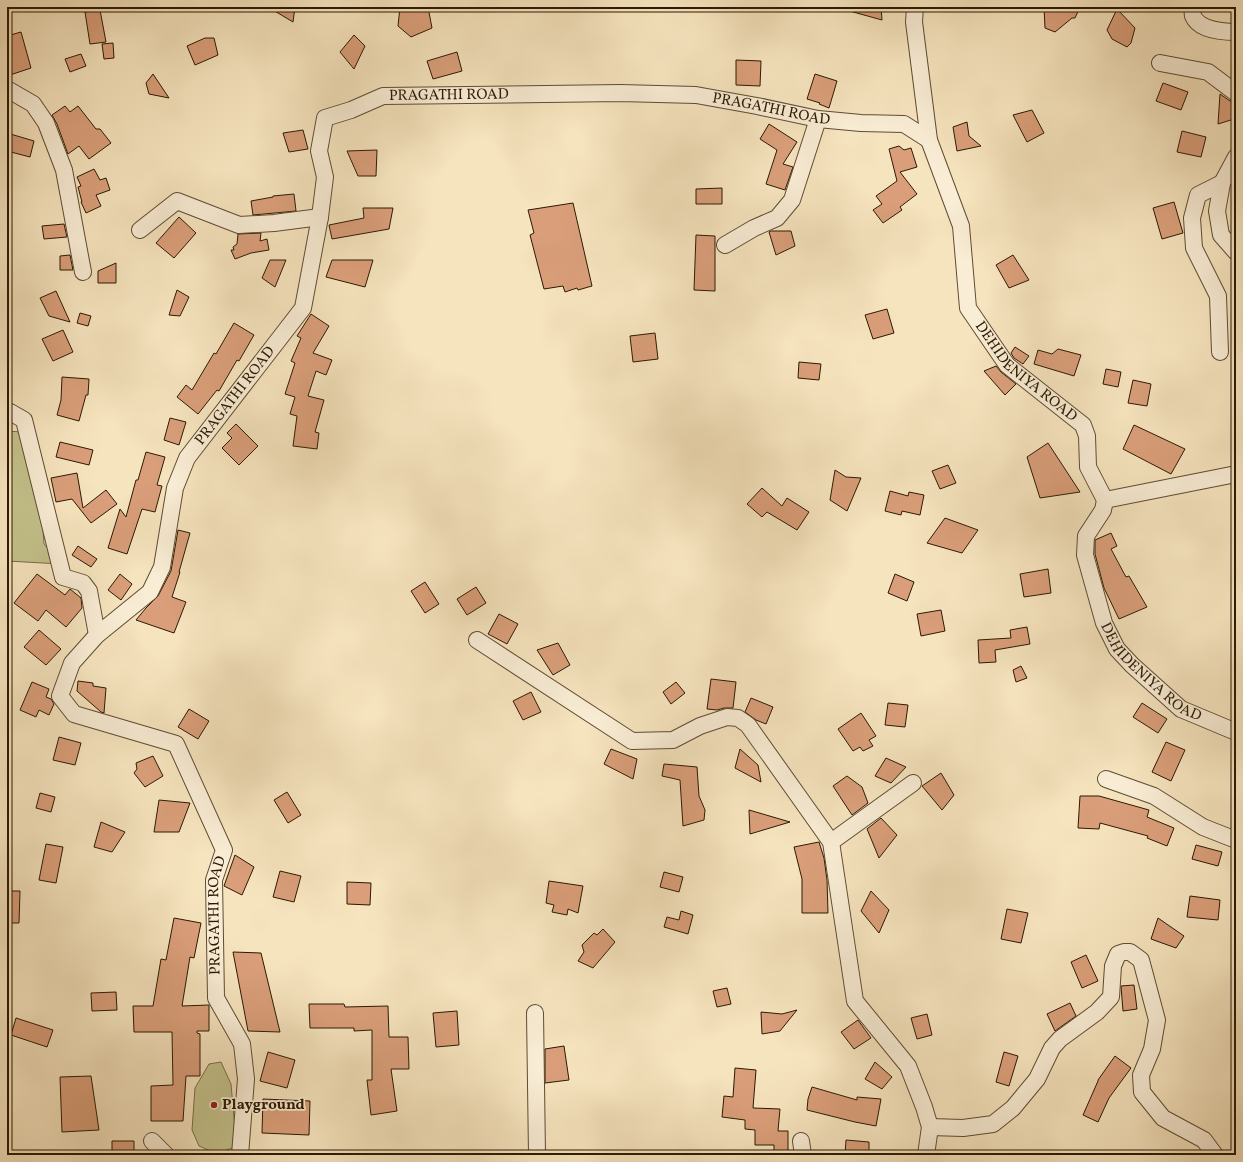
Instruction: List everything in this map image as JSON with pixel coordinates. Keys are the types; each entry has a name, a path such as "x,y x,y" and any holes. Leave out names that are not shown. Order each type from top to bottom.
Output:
{"street":[{"name":"DEHIDENIYA ROAD","path":"915,7 914,22 929,140 961,226 968,308 1007,365 1083,425 1087,436 1088,467 1105,500 1103,510 1086,536 1084,555 1104,623 1117,649 1132,665 1181,709 1236,732"},
{"path":"1193,7 1193,16 1200,25 1222,32 1236,32"},
{"path":"1160,64 1208,72 1236,93"},
{"path":"7,89 33,104 46,123 64,170 83,272"},
{"name":"PRAGATHI ROAD","path":"240,1155 246,1079 242,1044 216,998 214,880 224,850 176,744 74,714 60,696 72,663 97,635 150,592 162,567 175,488 187,458 303,308 320,217 325,177 319,151 325,118 351,110 383,96 620,93 696,96 757,106 818,119 904,124 929,140"},
{"path":"725,246 754,228 777,218 792,200 818,119"},
{"path":"1236,157 1222,183 1216,212 1221,235 1236,252"},
{"path":"1220,352 1218,296 1194,248 1192,218 1198,195 1222,183"},
{"path":"140,230 177,201 239,225 320,217"},
{"path":"7,412 10,412 24,420 63,577 83,583 89,591 97,635"},
{"path":"1105,500 1231,475"},
{"path":"477,640 632,741 672,740 700,726 727,717 738,718 748,725 831,842 855,1001 908,1066 930,1127 926,1155"},
{"path":"1106,779 1154,796 1203,828 1236,840"},
{"path":"831,842 913,783"},
{"path":"930,1127 963,1128 994,1124 1013,1108 1037,1079 1052,1048 1056,1043 1097,1012 1111,997 1113,966 1118,954 1130,952 1141,960 1157,1020 1152,1049 1141,1075 1142,1092 1163,1118 1204,1140 1215,1155"},
{"path":"535,1013 537,1155"},
{"path":"152,1141 166,1155"}],"shaded area":[{"path":"7,431 22,432 42,513 44,544 61,564 7,561"},
{"name":"Playground","path":"221,1062 231,1084 235,1129 234,1147 217,1154 199,1146 192,1130 195,1088 209,1064"}],"building":[{"path":"268,7 295,7 293,22"},
{"path":"400,7 428,7 432,28 411,37 398,26"},
{"path":"846,7 881,7 882,20 846,10"},
{"path":"1044,7 1080,7 1075,18 1072,18 1055,32 1045,28"},
{"path":"1117,9 1135,28 1131,43 1127,47 1112,39 1107,30"},
{"path":"100,10 106,42 90,44 85,12"},
{"path":"21,32 31,68 7,76 7,36"},
{"path":"354,35 365,46 354,69 340,52"},
{"path":"205,38 214,38 218,55 195,65 187,46"},
{"path":"113,43 114,58 104,59 102,44"},
{"path":"457,52 462,71 433,79 427,61"},
{"path":"81,54 86,66 70,72 65,59"},
{"path":"736,60 761,61 760,86 736,85"},
{"path":"153,74 169,98 149,94 146,83"},
{"path":"815,74 837,81 829,108 819,104 820,103 807,99"},
{"path":"1163,83 1188,92 1181,110 1156,101"},
{"path":"1220,94 1230,101 1236,102 1234,119 1218,124"},
{"path":"65,106 70,112 78,106 96,129 100,129 111,143 89,159 79,146 68,154 57,124 52,115"},
{"path":"1032,110 1044,133 1027,142 1013,115"},
{"path":"967,122 969,136 981,146 957,151 953,127"},
{"path":"769,124 797,142 783,164 793,167 785,190 766,184 777,150 760,139"},
{"path":"303,130 308,149 289,152 283,133"},
{"path":"1182,131 1206,137 1201,157 1177,152"},
{"path":"7,133 34,141 30,157 7,151"},
{"path":"899,146 904,150 911,148 917,167 900,172 917,194 900,207 902,210 883,223 873,210 882,204 876,196 897,181 889,149"},
{"path":"377,150 376,176 358,176 347,151"},
{"path":"94,169 100,180 106,178 110,190 96,195 101,206 86,213 81,202 78,187 81,186 77,177"},
{"path":"722,188 722,204 696,204 696,189"},
{"path":"294,194 296,211 253,215 251,201 273,196"},
{"path":"1174,202 1183,233 1162,239 1153,208"},
{"path":"573,203 592,286 578,290 577,288 565,292 563,286 544,289 530,235 534,233 528,210"},
{"path":"363,208 393,208 389,229 332,239 329,225 364,218"},
{"path":"179,217 196,233 174,258 156,243"},
{"path":"64,224 67,237 44,239 42,226"},
{"path":"791,231 795,246 776,255 769,232"},
{"path":"261,233 260,241 267,239 269,250 251,253 235,259 231,250 234,250 233,247 237,244 238,234"},
{"path":"696,235 715,236 715,291 694,290"},
{"path":"70,255 73,270 60,270 60,256"},
{"path":"1013,255 1029,280 1009,288 996,265"},
{"path":"270,260 286,260 275,287 262,278"},
{"path":"332,260 373,260 365,287 326,277"},
{"path":"116,263 116,283 98,283 98,271"},
{"path":"177,290 189,297 180,316 169,315"},
{"path":"56,291 70,322 49,316 40,298"},
{"path":"887,309 894,333 873,339 865,315"},
{"path":"80,313 91,316 88,326 77,323"},
{"path":"311,314 329,326 313,353 332,360 326,375 316,371 308,396 324,400 315,432 319,433 317,449 293,446 297,416 290,414 295,397 285,394 295,363 291,361 301,338 297,336"},
{"path":"234,323 254,335 219,391 217,390 198,414 177,397 186,385 192,390 214,353 216,354"},
{"path":"63,330 73,352 53,361 42,339"},
{"path":"655,333 658,359 633,362 630,336"},
{"path":"1015,347 1029,356 1023,364 1014,358 1011,353"},
{"path":"1058,349 1081,355 1074,376 1034,364 1038,350 1052,354"},
{"path":"799,362 821,364 819,380 798,378"},
{"path":"996,366 1016,384 1005,395 984,371"},
{"path":"1106,369 1121,372 1118,387 1103,384"},
{"path":"62,377 89,379 88,395 86,395 79,421 57,415 61,400"},
{"path":"1133,380 1151,384 1147,406 1128,403"},
{"path":"170,418 186,422 179,445 164,440"},
{"path":"236,424 258,446 239,465 222,448 232,438 227,433"},
{"path":"1134,425 1185,449 1171,474 1123,449"},
{"path":"60,442 93,450 89,465 56,457"},
{"path":"1048,443 1080,492 1040,498 1027,457"},
{"path":"146,452 165,457 157,485 162,486 155,512 142,509 127,554 108,548 120,509 126,517 136,480 138,480"},
{"path":"948,465 956,483 940,489 932,471"},
{"path":"835,470 846,477 861,478 847,511 830,500"},
{"path":"77,473 83,508 106,490 117,504 91,523 72,499 56,502 51,478"},
{"path":"762,488 782,506 787,498 809,512 797,530 767,512 762,517 747,504"},
{"path":"890,491 908,496 909,492 924,495 920,515 902,511 901,515 885,511"},
{"path":"945,518 978,530 962,553 927,543"},
{"path":"178,530 190,533 172,597 186,602 174,633 136,620 158,596 171,571"},
{"path":"1111,533 1117,546 1111,549 1126,577 1129,576 1147,607 1119,619 1104,588 1095,554 1095,540"},
{"path":"78,546 97,559 91,567 72,555"},
{"path":"1048,569 1051,593 1024,597 1020,574"},
{"path":"37,574 65,595 70,589 81,598 82,608 66,627 46,610 38,621 14,603"},
{"path":"120,574 132,584 121,600 108,590"},
{"path":"895,574 914,582 907,601 888,593"},
{"path":"425,582 439,604 425,613 411,591"},
{"path":"476,587 486,603 467,615 457,599"},
{"path":"941,610 945,631 921,636 917,614"},
{"path":"499,614 518,624 507,644 488,634"},
{"path":"1027,627 1030,644 995,650 996,662 979,663 978,640 1011,638 1010,630"},
{"path":"39,630 61,649 46,665 24,647"},
{"path":"558,643 570,665 553,675 537,650"},
{"path":"1021,666 1027,678 1016,682 1013,670"},
{"path":"711,679 736,682 733,708 717,710 707,709"},
{"path":"78,681 93,683 93,686 106,688 104,713 77,691"},
{"path":"32,682 49,689 46,697 51,699 54,704 49,715 39,710 36,717 20,710"},
{"path":"676,682 685,693 671,704 663,692"},
{"path":"531,692 541,712 523,720 513,701"},
{"path":"751,698 773,707 766,724 756,720 745,712"},
{"path":"888,703 908,705 905,727 885,725"},
{"path":"1142,703 1167,719 1158,733 1133,717"},
{"path":"189,709 209,721 198,739 178,727"},
{"path":"861,713 876,736 869,740 873,746 863,751 860,747 853,751 838,729"},
{"path":"59,737 81,743 75,765 53,760"},
{"path":"1166,742 1185,750 1171,781 1152,772"},
{"path":"611,749 637,759 633,779 604,764"},
{"path":"740,749 758,765 761,782 735,768"},
{"path":"153,756 163,776 145,787 134,773 137,769 136,763"},
{"path":"886,758 906,767 891,783 875,776"},
{"path":"664,764 697,767 699,796 705,810 704,820 683,826 680,780 662,776"},
{"path":"941,773 954,795 942,810 922,786"},
{"path":"847,776 862,787 868,803 852,815 833,786"},
{"path":"287,792 301,815 288,823 274,800"},
{"path":"40,793 55,797 51,812 36,808"},
{"path":"1080,796 1099,796 1149,810 1147,817 1174,828 1167,846 1147,838 1148,836 1100,823 1099,829 1078,828"},
{"path":"159,800 190,803 179,832 154,832"},
{"path":"749,810 790,822 750,834"},
{"path":"881,818 897,835 879,858 867,829"},
{"path":"101,822 125,832 112,852 94,847"},
{"path":"819,842 824,858 827,880 828,913 802,913 802,879 794,847"},
{"path":"46,844 63,847 56,883 39,880"},
{"path":"1196,845 1222,852 1218,866 1192,859"},
{"path":"235,855 254,867 242,895 224,886"},
{"path":"280,871 301,876 294,902 273,897"},
{"path":"664,872 683,877 679,892 660,887"},
{"path":"549,881 583,886 578,913 568,909 567,915 552,912 554,905 546,903"},
{"path":"347,882 371,883 370,905 347,904"},
{"path":"7,891 20,891 19,923 7,923"},
{"path":"871,891 889,910 879,933 861,911"},
{"path":"1190,896 1220,900 1218,920 1187,917"},
{"path":"1007,909 1028,913 1021,943 1001,939"},
{"path":"681,911 693,915 688,934 664,927 667,917 679,920"},
{"path":"174,918 201,923 194,958 190,957 182,1006 209,1005 209,1031 197,1031 197,1033 200,1034 200,1076 186,1076 183,1121 151,1121 151,1086 173,1085 172,1032 134,1032 133,1006 153,1006 161,959 166,960"},
{"path":"1158,918 1184,936 1176,948 1151,939"},
{"path":"603,929 615,942 593,968 578,961 584,952 582,945 594,933 597,935"},
{"path":"233,952 261,953 280,1032 248,1031"},
{"path":"1086,955 1098,981 1082,988 1071,962"},
{"path":"1134,985 1137,1009 1123,1011 1121,986"},
{"path":"727,988 731,1004 717,1007 713,991"},
{"path":"116,992 117,1010 92,1011 91,993"},
{"path":"1070,1003 1076,1016 1055,1031 1047,1014"},
{"path":"309,1004 344,1004 345,1007 388,1006 389,1037 408,1037 409,1069 391,1069 397,1111 371,1115 367,1080 372,1080 372,1030 354,1031 354,1028 310,1028"},
{"path":"797,1010 780,1031 762,1034 761,1012 782,1014"},
{"path":"457,1011 459,1045 436,1047 433,1013"},
{"path":"927,1014 932,1035 917,1039 911,1018"},
{"path":"16,1018 53,1030 47,1047 11,1035"},
{"path":"858,1020 871,1038 854,1049 841,1032"},
{"path":"564,1046 569,1080 545,1083 545,1049"},
{"path":"268,1052 295,1060 287,1088 260,1081"},
{"path":"1004,1052 1018,1056 1009,1086 996,1082"},
{"path":"1115,1056 1131,1068 1109,1098 1098,1122 1083,1115 1098,1080"},
{"path":"875,1062 892,1077 882,1089 865,1079"},
{"path":"735,1068 756,1070 753,1108 780,1109 778,1131 788,1131 788,1155 774,1155 774,1145 755,1145 755,1130 745,1129 745,1120 722,1117 724,1096 733,1097"},
{"path":"91,1076 99,1130 62,1132 60,1077"},
{"path":"812,1087 857,1100 857,1097 881,1099 876,1126 807,1110 808,1099"},
{"path":"263,1099 310,1101 309,1135 262,1133"},
{"path":"846,1140 869,1142 869,1155 845,1155"},
{"path":"112,1141 134,1141 134,1155 112,1155"}],"place":[{"name":"Playground","path":"214,1105"}]}
